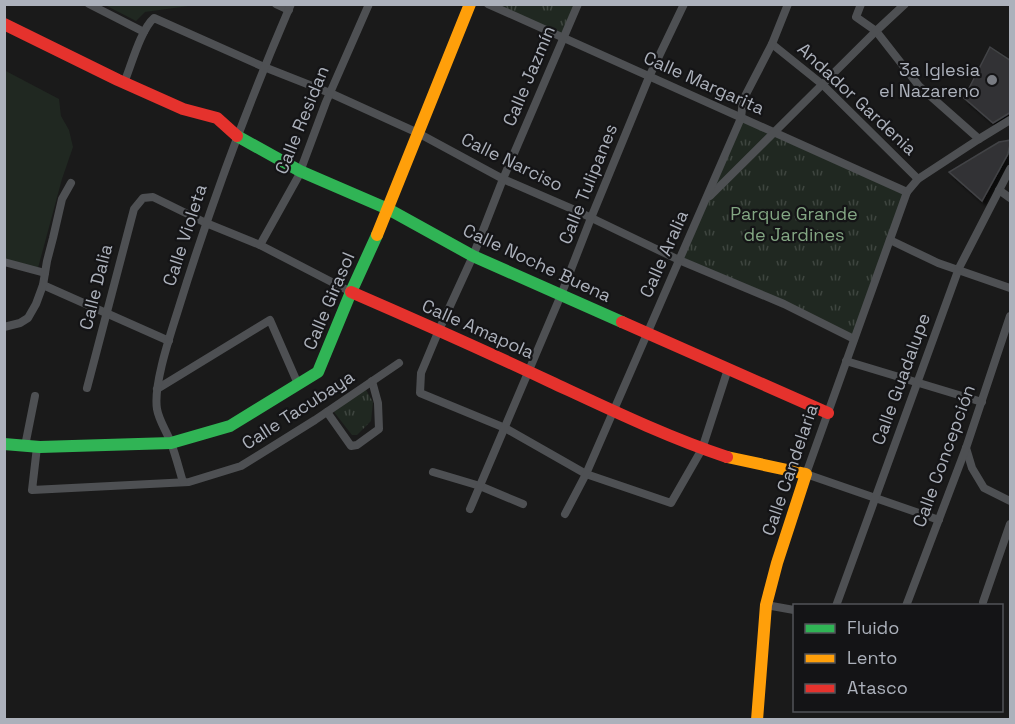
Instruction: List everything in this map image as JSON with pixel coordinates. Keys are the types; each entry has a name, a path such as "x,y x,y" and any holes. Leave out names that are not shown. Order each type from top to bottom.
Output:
{"street":[{"path":"89,4 144,32 124,83"},
{"path":"276,4 290,7"},
{"name":"Calle Residan","path":"260,245 300,171 330,93 369,4"},
{"name":"Calle Girasol","path":"4,444 31,447 171,443 230,426 318,372 388,209 470,4"},
{"name":"Calle Margarita","path":"488,4 907,192"},
{"name":"Calle Jazmín","path":"505,428 420,393 421,373 473,256 503,179 578,4"},
{"name":"Calle Tulipanes","path":"470,509 561,295 649,77 684,4"},
{"name":"Calle Aralia","path":"565,514 586,474 648,333 741,118 743,100 772,44 788,4"},
{"path":"861,4 856,17 876,31 919,86 979,139"},
{"path":"705,201 905,4"},
{"name":"Calle Violeta","path":"183,482 171,443 157,410 157,389 169,341 206,223 237,136 290,7"},
{"name":"Calle Narciso","path":"144,32 154,18 264,67 330,93 418,133 503,179 679,260 784,304 855,339"},
{"name":"Calle Noche Buena","path":"4,24 124,83 183,109 218,118 237,136 300,171 388,209 473,256 828,413"},
{"name":"Andador Gardenia","path":"772,44 823,85 918,179"},
{"path":"907,192 918,179 1011,120"},
{"name":"Calle Guadalupe","path":"837,604 958,270 1011,169"},
{"path":"4,327 20,323 28,318 36,304 44,285 62,199 71,183"},
{"path":"999,190 1011,198"},
{"name":"Calle Candelaria","path":"757,720 766,605 777,563 806,474 907,192"},
{"name":"Calle Amapola","path":"142,198 153,197 206,223 260,245 351,292 702,449 729,458 806,474"},
{"name":"Calle Dalia","path":"87,388 134,209 142,198"},
{"path":"890,240 938,263 1011,288"},
{"path":"4,262 45,273"},
{"path":"44,285 169,341"},
{"name":"Calle Concepción","path":"907,604 966,448 1011,316"},
{"path":"157,389 270,320 298,384"},
{"path":"846,361 982,402"},
{"name":"Calle Tacubaya","path":"31,447 32,490 189,482 240,466 327,412 399,363"},
{"path":"505,428 586,474 671,503 702,449 728,369"},
{"path":"327,412 351,446 357,445 379,429 378,403 372,381"},
{"path":"31,447 35,396"},
{"path":"966,448 972,468 984,488 1011,501"},
{"path":"433,472 480,486 523,504"},
{"path":"806,474 939,520"},
{"path":"983,602 1011,524"},
{"path":"766,605 793,610"}],"green space":[{"path":"105,5 196,5 145,12 136,21"},
{"path":"488,5 577,5 563,38"},
{"path":"4,70 59,99 61,116 69,130 73,147 38,268 5,259"},
{"name":"Parque Grande de Jardines","path":"741,118 907,192 854,339 679,260"},
{"path":"365,388 373,402 371,421 357,435 352,435 334,412"}],"building":[{"name":"3a Iglesia el Nazareno","path":"990,47 1011,61 1011,112 993,123 964,98"},
{"path":"1011,140 1008,154 982,201 949,172 999,142"}],"traffic: fast":[{"path":"237,136 300,171 388,209 473,256 622,322"},
{"path":"4,444 40,447 171,443 230,426 318,372 377,235"}],"traffic: slow":[{"path":"377,235 470,4"},
{"path":"727,457 806,474 766,605 757,720"}],"traffic: jam":[{"path":"4,24 183,109 217,118 237,136"},
{"path":"351,292 638,422 727,457"},
{"path":"622,322 828,413"}],"place":[{"name":"3a Iglesia el Nazareno","path":"992,80"}]}
